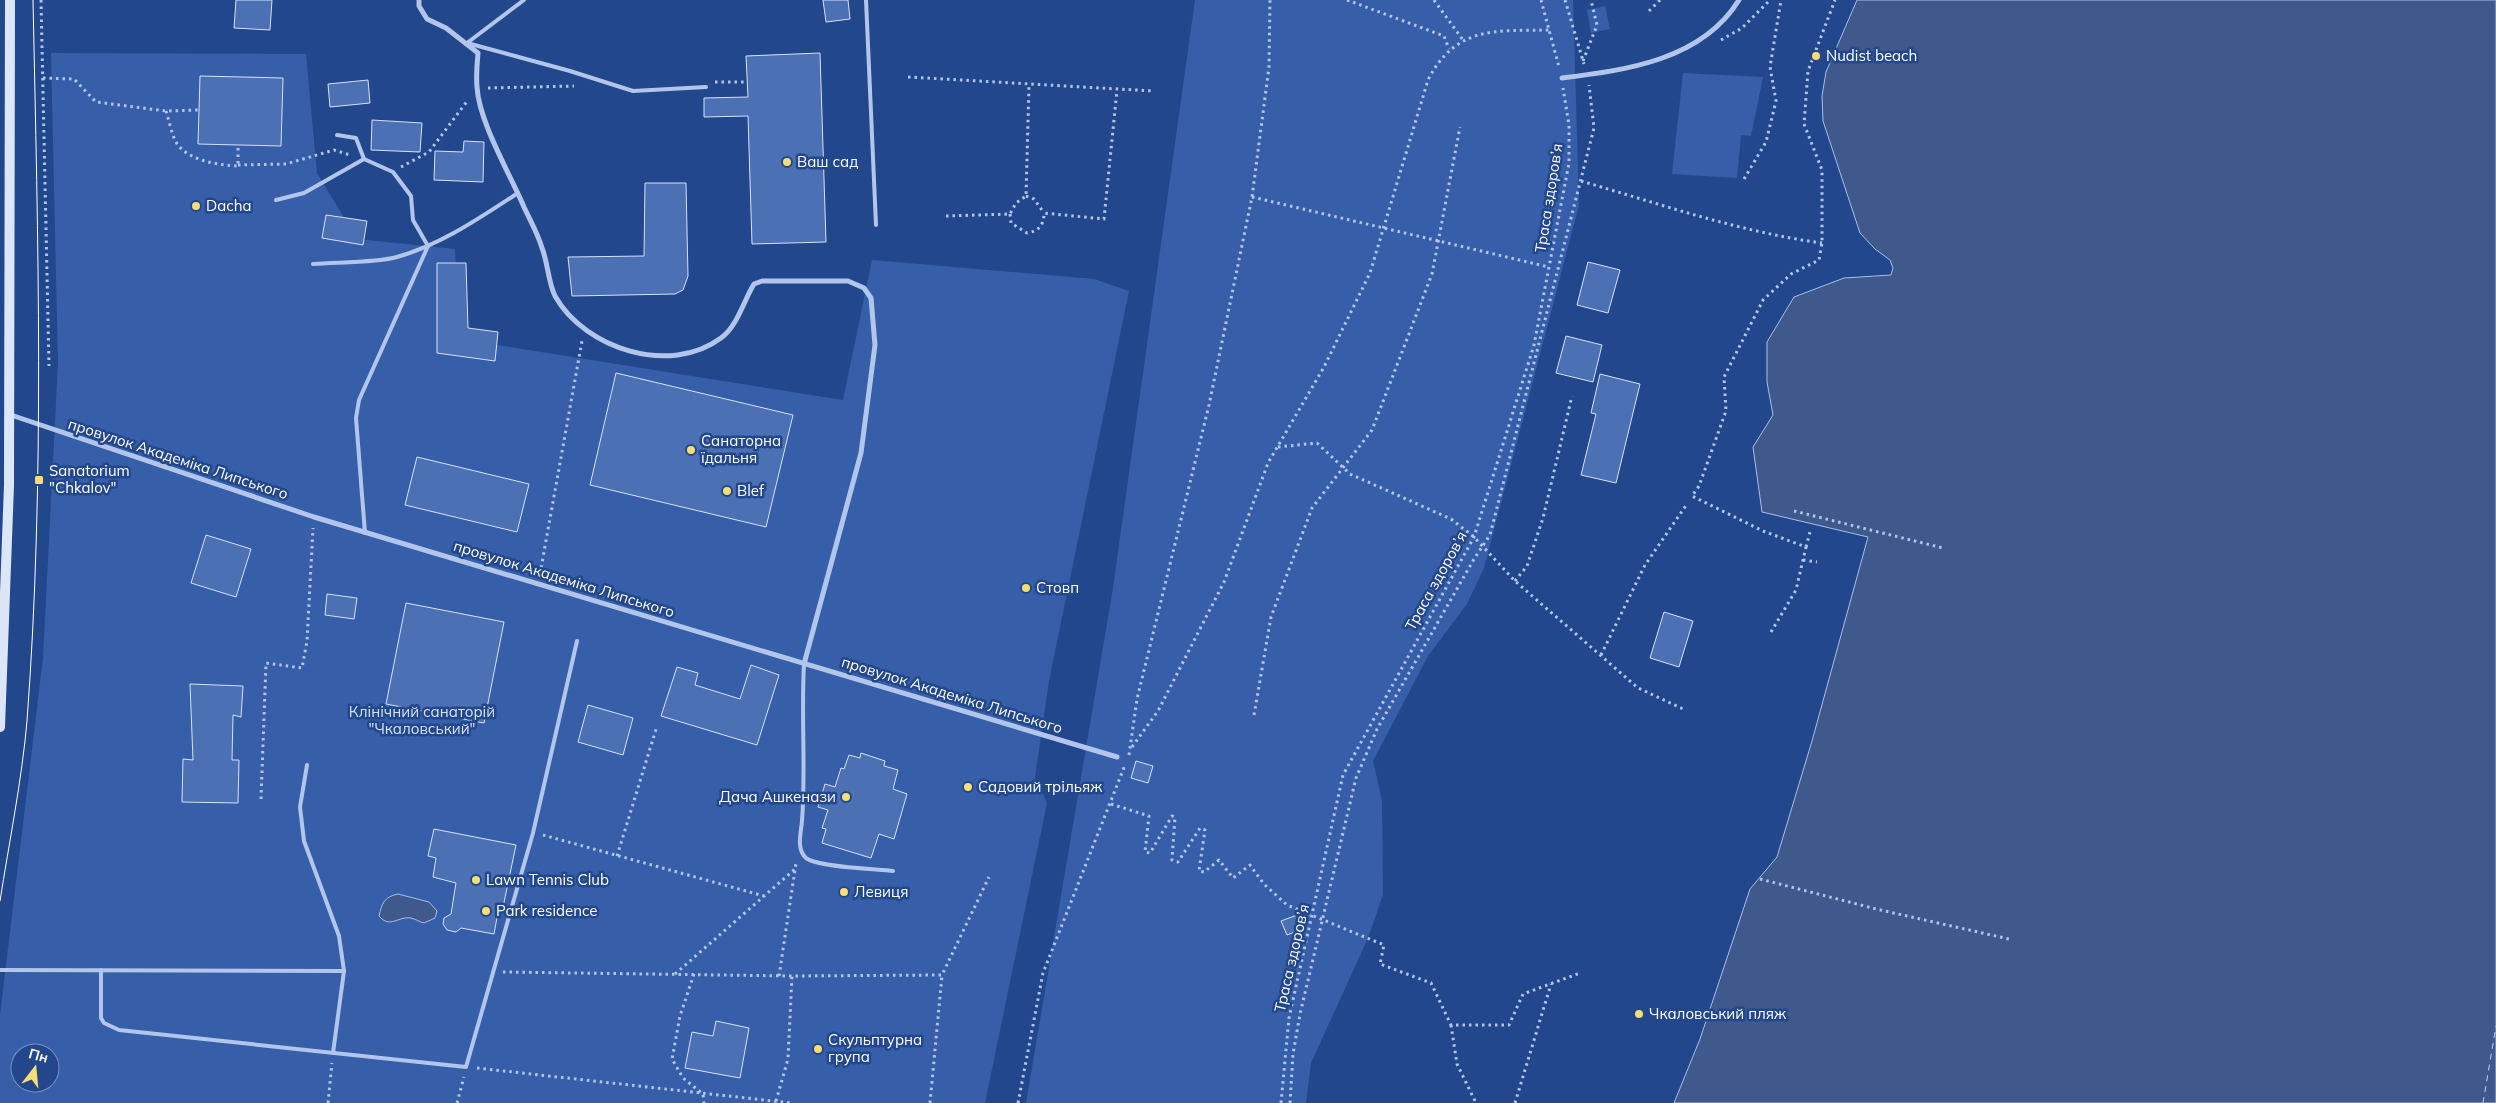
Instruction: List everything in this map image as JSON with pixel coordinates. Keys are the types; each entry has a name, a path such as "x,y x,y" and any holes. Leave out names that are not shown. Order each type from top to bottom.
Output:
{"street":[{"path":"0,727 4,485 8,414 10,0"},
{"path":"419,0 419,6 428,19 446,28 468,43 478,53 476,88 488,128 542,249 554,295 584,328 614,348 634,354 662,356 693,352 723,337 735,320 754,284 762,281 848,281 864,288 872,298 874,345 861,453 804,664"},
{"path":"1562,78 1632,68 1698,42 1718,28 1739,0"},
{"name":"провулок Академіка Липського","path":"8,414 365,533 1117,758"}],"lane":[{"path":"468,43 524,0"},
{"path":"866,0 876,225"},
{"path":"468,43 570,71 633,91 706,87"},
{"path":"337,135 356,138 364,159 394,172 411,196 413,220 428,246"},
{"path":"276,200 304,194 364,159"},
{"path":"313,264 396,258 428,246 472,222 518,193"},
{"path":"365,533 356,418 359,400 428,246"},
{"path":"100,970 101,1018 104,1023 119,1030 466,1067 533,833 577,641"},
{"path":"804,664 801,714 805,786 800,849 806,859 820,864 893,871"},
{"path":"307,765 300,807 304,841 340,936 344,971 333,1053"},
{"path":"0,970 344,971"}],"path":[{"path":"41,0 48,366"},
{"path":"1018,1103 1043,974 1132,747 1138,699 1209,405 1252,197 1269,68 1270,0"},
{"path":"1347,0 1444,36 1449,49"},
{"path":"1434,0 1463,40"},
{"name":"Траса здоров’я","path":"1281,1103 1289,1018 1314,915 1344,775 1474,537 1534,345 1569,153 1569,125 1562,78 1542,0"},
{"path":"1290,1103 1293,1054 1300,1014 1356,778 1377,729 1490,535 1594,128 1587,75 1565,0"},
{"path":"1583,61 1597,25 1591,0"},
{"path":"1649,11 1660,0"},
{"path":"1718,42 1742,28 1770,0"},
{"path":"1744,179 1766,142 1776,101 1770,67 1780,0"},
{"path":"1806,547 1763,531 1692,496 1699,486 1726,411 1724,377 1763,300 1791,274 1819,260 1822,243 1822,170 1804,124 1808,71 1836,0"},
{"path":"1117,758 1132,747 1158,711 1224,582 1268,463 1324,367 1370,273 1428,80 1437,62 1449,49 1463,40 1490,32 1551,30"},
{"path":"908,77 1153,91"},
{"path":"43,78 74,79 96,102 166,111 199,110"},
{"path":"710,83 747,82"},
{"path":"1026,196 1029,85"},
{"path":"394,172 428,152 476,88 577,86"},
{"path":"1044,213 1104,219 1117,90"},
{"path":"166,111 176,143 196,158 216,164 286,164 334,150 364,159"},
{"path":"1254,715 1271,617 1312,508 1372,430 1432,274 1460,126"},
{"path":"238,145 238,165"},
{"path":"1581,180 1792,239 1822,243"},
{"path":"1026,196 1034,199 1044,213 1044,222 1036,231 1027,233 1011,224 1010,214 1016,203 1026,196"},
{"path":"1252,197 1549,267"},
{"path":"946,216 1010,214"},
{"path":"538,584 584,328"},
{"path":"1515,581 1528,566 1543,518 1572,396"},
{"path":"1277,447 1317,443 1350,474 1451,519 1474,537 1515,581 1638,688 1682,709"},
{"path":"1601,655 1645,565 1687,504"},
{"path":"1794,511 1943,548"},
{"path":"261,799 266,663 302,668 308,641 314,517"},
{"path":"1771,632 1796,590 1810,532"},
{"path":"1803,560 1817,562"},
{"path":"617,856 657,726"},
{"path":"1111,804 1149,816 1145,852 1150,853 1172,816 1175,817 1172,860 1178,862 1200,828 1205,830 1199,870 1204,872 1219,860 1233,878 1250,865 1264,885 1287,905 1384,945 1380,964 1431,983 1451,1025 1457,1064 1476,1103"},
{"path":"533,833 764,896"},
{"path":"779,976 796,860"},
{"path":"675,974 795,869"},
{"path":"930,1103 942,975 989,877"},
{"path":"1760,879 1876,909 2009,939"},
{"path":"492,972 779,976 942,975"},
{"path":"1451,1025 1509,1025 1523,994 1580,973"},
{"path":"694,974 680,1016 672,1059 683,1078 703,1094 704,1103"},
{"path":"775,1102 788,1059 792,976"},
{"path":"1515,1103 1552,984"},
{"path":"328,1103 333,1053"},
{"path":"457,1103 466,1067 791,1103"}],"green space":[{"path":"1195,0 1573,0 1579,205 1484,568 1467,604 1428,656 1373,761 1382,800 1383,895 1368,938 1311,1063 1306,1103 1026,1103 1113,588"},
{"path":"1605,6 1610,29 1591,33 1587,10"},
{"name":"Клінічний санаторій \"Чкаловський\"","path":"51,53 306,54 317,173 357,239 455,249 459,339 843,400 872,260 1094,279 1129,291 1049,681 1035,777 1047,803 985,1103 0,1103 0,1015 43,658 58,363"},
{"path":"1683,73 1763,77 1751,136 1741,135 1737,178 1672,174"}],"shaded area":[{"path":"1857,0 2496,0 2496,1103 1674,1103 1700,1039 1750,889 1777,857 1812,741 1868,537 1762,512 1753,447 1773,415 1767,382 1767,342 1794,297 1844,278 1891,275 1893,268 1890,260 1875,249 1860,233 1823,121 1822,96 1826,72"},
{"path":"398,894 429,902 437,911 435,918 424,923 411,918 391,922 383,920 379,916 383,904 390,897"}],"building":[{"path":"236,0 272,0 270,30 234,28"},
{"path":"823,0 848,0 850,19 826,22"},
{"name":"Ваш сад","path":"820,53 826,242 752,244 748,116 704,117 704,98 748,97 746,56"},
{"path":"200,76 283,78 281,146 198,144"},
{"path":"368,80 370,103 330,107 328,84"},
{"path":"372,120 422,123 420,152 371,150"},
{"path":"464,141 484,142 483,182 434,180 435,151 463,152"},
{"path":"645,183 686,183 688,276 683,290 675,294 572,296 568,257 644,256"},
{"path":"326,215 367,221 363,245 322,238"},
{"path":"1588,262 1620,270 1608,313 1577,305"},
{"path":"437,263 466,263 468,328 498,332 495,361 437,353"},
{"path":"1566,336 1602,345 1593,382 1556,373"},
{"name":"Санаторна їдальня","path":"616,373 793,415 766,527 590,485"},
{"path":"1600,374 1640,384 1616,483 1581,475 1596,414 1591,413"},
{"path":"417,457 529,484 517,532 405,505"},
{"path":"206,535 251,549 236,597 191,583"},
{"path":"327,594 357,598 354,619 325,615"},
{"path":"406,603 504,622 484,723 386,704"},
{"path":"1664,612 1693,621 1679,667 1650,658"},
{"path":"751,665 779,675 757,745 661,716 677,667 698,673 695,685 740,699"},
{"path":"190,684 243,686 241,717 233,715 232,760 239,760 238,803 182,802 183,759 193,760"},
{"path":"588,705 633,718 623,755 578,742"},
{"path":"861,753 885,761 884,766 898,770 893,789 907,794 894,839 879,834 871,858 822,843 826,829 822,828 828,810 818,807 825,784 835,787 841,768 844,769 849,755 860,758"},
{"path":"1136,761 1153,766 1148,783 1131,778"},
{"name":"Lawn Tennis Club","path":"434,829 516,845 502,912 498,912 494,934 461,928 456,932 447,930 443,924 444,918 451,914 456,883 433,877 436,858 428,856"},
{"path":"1297,915 1303,929 1287,935 1281,921"},
{"path":"716,1021 749,1028 740,1078 685,1068 692,1032 713,1036"}],"ferry route":[{"path":"2483,1103 2496,1026"}],"tram line":[{"path":"0,901 25,743 33,631 39,361 33,0"}],"place":[{"name":"Nudist beach","path":"1816,56"},
{"name":"Ваш сад","path":"787,162"},
{"name":"Dacha","path":"196,206"},
{"name":"Санаторна їдальня","path":"691,450"},
{"name":"Sanatorium \"Chkalov\"","path":"39,480"},
{"name":"Blef","path":"727,491"},
{"name":"Стовп","path":"1026,588"},
{"name":"Садовий трільяж","path":"968,787"},
{"name":"Дача Ашкенази","path":"846,797"},
{"name":"Lawn Tennis Club","path":"476,880"},
{"name":"Левиця","path":"844,892"},
{"name":"Park residence","path":"486,911"},
{"name":"Чкаловський пляж","path":"1639,1014"},
{"name":"Скульптурна група","path":"818,1049"}]}
